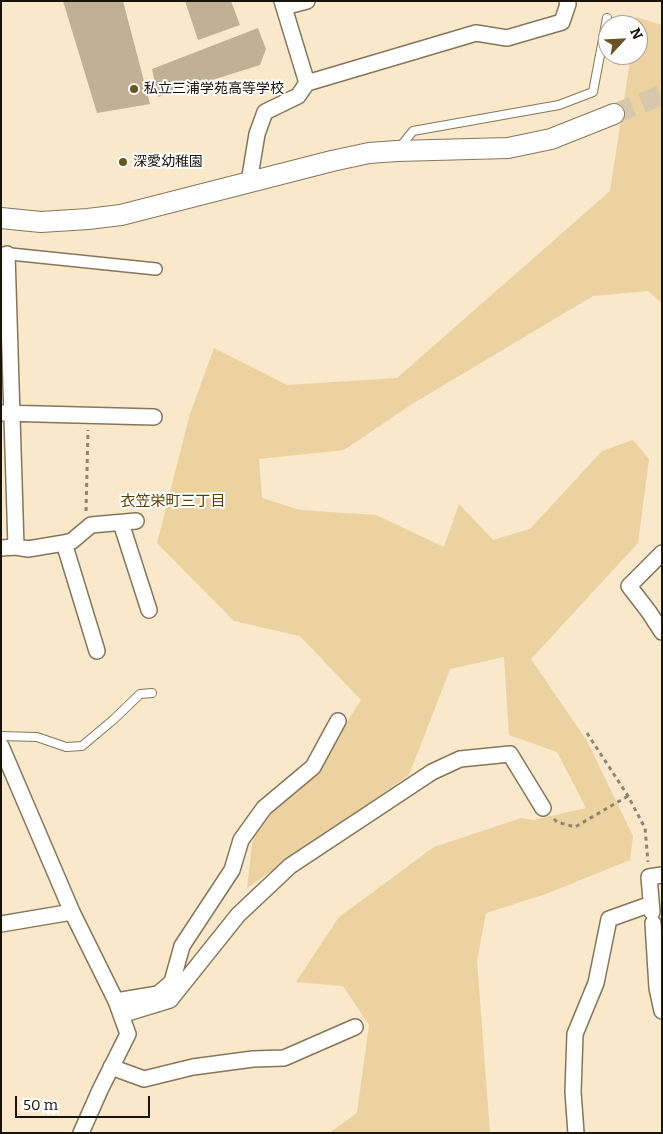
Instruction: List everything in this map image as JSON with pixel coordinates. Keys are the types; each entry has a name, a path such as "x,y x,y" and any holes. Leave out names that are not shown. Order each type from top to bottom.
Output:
{"street":[{"path":"307,83 283,4 308,1"},
{"path":"249,182 256,134 265,112 298,96 307,83 476,33 507,38 562,22 568,4 567,1"},
{"path":"1,218 41,222 121,215 332,161 368,154 397,151 508,148 551,139 614,114"},
{"path":"149,610 128,522 91,525 72,541 64,543 28,549 9,548 4,254 156,269"},
{"path":"7,413 154,417"},
{"path":"64,543 98,651"},
{"path":"662,552 629,586 662,632"},
{"path":"118,1008 158,994 172,982 182,946 232,870 241,840 264,808 313,767 338,721"},
{"path":"2,746 72,912 118,1008 128,1034 81,1133"},
{"path":"118,1008 170,1000 238,915 290,866 432,772 460,759 510,754 543,808"},
{"path":"656,876 650,904 657,923 662,1010"},
{"path":"576,1133 573,1092 575,1034 596,984 609,919 650,904"},
{"path":"1,924 72,912"},
{"path":"112,1067 144,1079 193,1067 253,1059 284,1058 355,1027"}],"lane":[{"path":"397,151 413,131 559,105 593,92 598,65"},
{"path":"2,746 37,736 66,748 82,746 140,694 152,693"}],"path":[{"path":"86,530 88,414"},
{"path":"587,733 628,796 645,828 656,876"},
{"path":"543,808 557,822 575,827 628,796"}],"shaded area":[{"path":"648,21 662,25 662,303 648,291 593,296 412,404 344,450 259,459 262,498 300,510 376,515 444,547 459,504 493,540 530,529 602,451 633,440 649,459 638,543 531,659 587,741 633,836 630,860 546,894 486,913 477,961 490,1133 329,1133 357,1113 369,1025 343,986 296,982 339,917 434,847 521,818 534,820 586,808 557,752 509,735 504,657 450,669 409,775 247,888 254,830 311,778 361,700 300,636 234,621 157,543 190,414 214,348 287,385 397,378 610,191 629,65 648,65"}],"building":[{"path":"63,1 123,1 150,104 97,113"},
{"path":"185,1 231,1 240,25 198,40"},
{"path":"258,28 266,49 260,65 158,97 152,69"}],"tunnel":[{"path":"614,114 662,95"}],"place":[{"name":"私立三浦学苑高等学校","path":"134,89"},
{"name":"深愛幼稚園","path":"123,162"}],"district":[{"name":"衣笠栄町三丁目","path":"173,502"}]}
